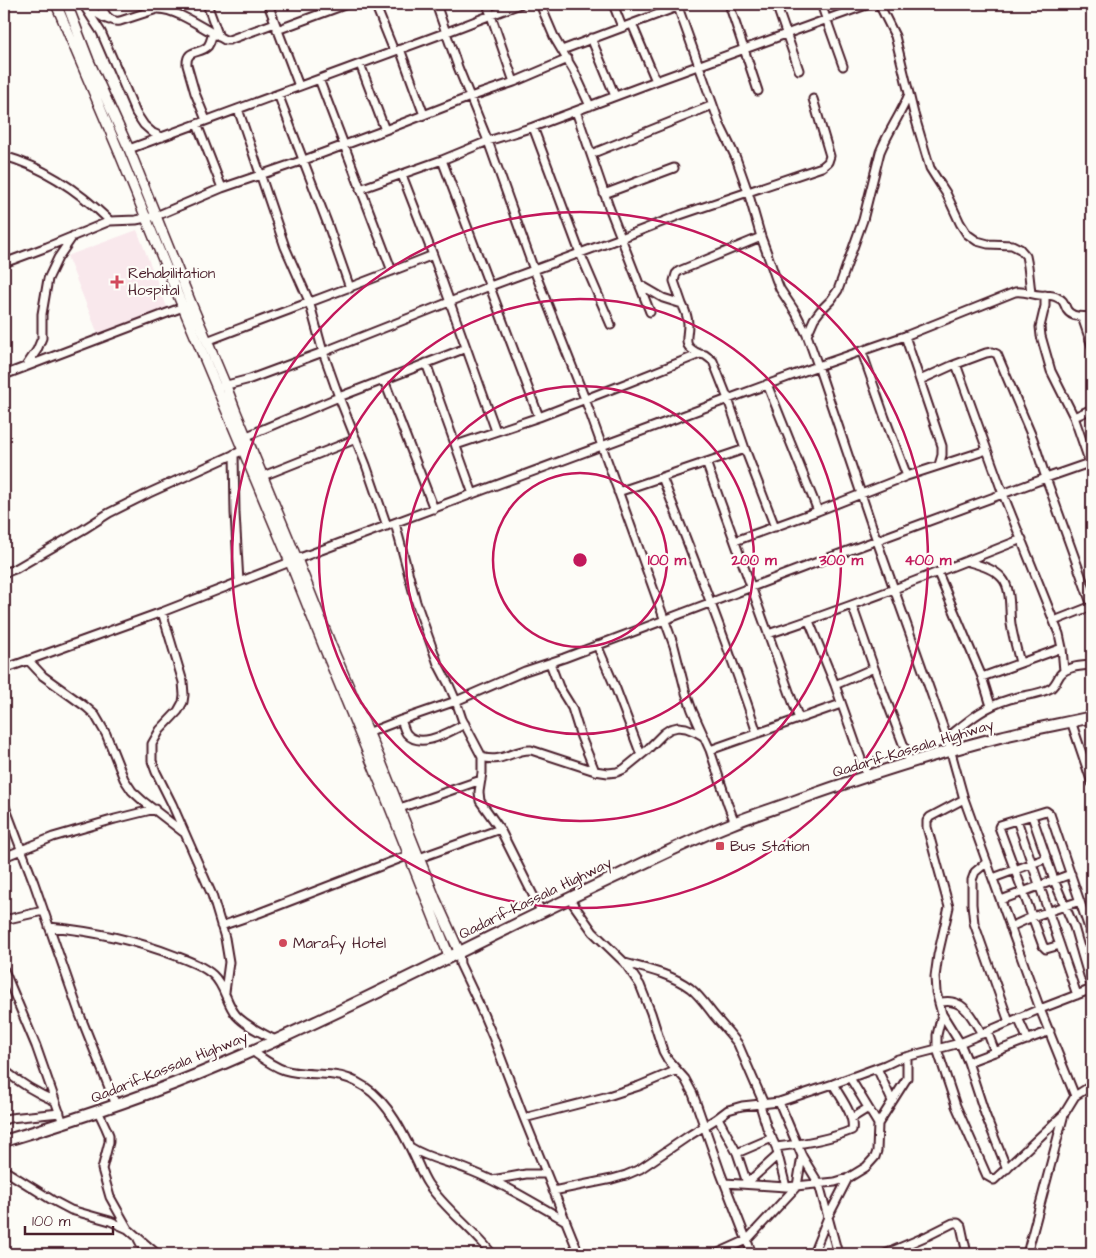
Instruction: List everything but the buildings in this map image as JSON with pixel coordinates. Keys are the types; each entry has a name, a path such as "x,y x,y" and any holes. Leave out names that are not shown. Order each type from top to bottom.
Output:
{"highway":[{"name":"Qadarif-Kassala Highway","path":"4,1141 61,1118 98,1112 185,1080 252,1051 363,999 540,911 735,823 910,762 1009,735 1092,717"}],"main road":[{"path":"56,4 207,341 222,386 365,734 409,855 449,956"},
{"path":"67,4 89,61 129,149 183,307 246,436 247,448 263,476 294,561"},
{"path":"365,734 400,808 435,898 459,951"}],"street":[{"path":"100,4 107,16 114,22"},
{"path":"207,4 216,35"},
{"path":"268,4 298,86"},
{"path":"84,5 114,22 164,8 224,40 229,40 347,4"},
{"path":"375,4 397,50 424,115"},
{"path":"436,4 534,270 585,399 674,646 686,693 710,750 735,823"},
{"path":"487,4 514,82"},
{"path":"129,149 520,4"},
{"path":"540,4 590,106"},
{"path":"613,4 622,27"},
{"path":"729,4 758,91"},
{"path":"776,4 799,70"},
{"path":"821,4 843,66"},
{"path":"360,189 869,4"},
{"path":"879,4 895,36 914,114 930,168 946,193 967,234 978,241 988,244 1012,245 1020,249 1026,256 1031,293"},
{"path":"84,5 101,32 136,113 144,125 162,137"},
{"path":"562,50 682,5 699,65 720,125 736,158 780,289 796,313 807,335 947,738 964,799 1040,1009 1075,1096"},
{"path":"632,24 656,81"},
{"path":"206,120 195,93 186,60 190,54 206,48 216,35"},
{"path":"590,38 615,96"},
{"path":"4,263 110,221 151,217 222,188 304,160 514,82 568,59"},
{"path":"360,64 385,130"},
{"path":"319,79 392,271"},
{"path":"278,94 350,288"},
{"path":"807,335 814,319 838,290 862,220 883,143 902,112 910,94"},
{"path":"222,386 250,379 323,352 490,286 680,215 822,167 828,162 830,156 813,99"},
{"path":"590,154 713,105"},
{"path":"238,108 285,247 309,301 323,352 339,397 391,524 438,664 482,757 480,801 500,829 540,911"},
{"path":"576,111 604,194 650,312"},
{"path":"197,124 222,188"},
{"path":"533,127 580,253 611,325"},
{"path":"4,156 52,176 95,206 110,221"},
{"path":"442,160 539,417"},
{"path":"604,194 674,168"},
{"path":"402,175 433,255 496,431"},
{"path":"26,367 42,338 42,314 48,279 58,258 74,236"},
{"path":"761,237 679,271 674,281 688,319 686,342 688,347 705,355 713,362 775,527"},
{"path":"207,341 433,255"},
{"path":"639,284 663,298 682,304"},
{"path":"4,669 162,612 391,524 767,384 905,336 1016,292 1052,295 1061,299 1073,315 1082,317 1092,316"},
{"path":"365,734 815,563 1046,478 1091,465 1074,417 1051,371 1041,336 1040,327 1045,306 1045,295"},
{"path":"4,375 183,307"},
{"path":"1082,317 1092,346"},
{"path":"905,336 942,446 939,465"},
{"path":"246,436 339,397 466,348"},
{"path":"862,352 906,476"},
{"path":"920,380 986,353 992,352 997,354 1033,439 1092,606 1054,622"},
{"path":"456,445 539,417 700,354"},
{"path":"426,363 473,494"},
{"path":"956,364 1003,494 1059,634 1064,671"},
{"path":"384,380 434,509"},
{"path":"767,384 818,511"},
{"path":"1074,417 1092,409"},
{"path":"263,476 356,439"},
{"path":"4,573 17,568 108,513 247,448"},
{"path":"618,492 745,449"},
{"path":"736,541 906,476 987,450"},
{"path":"234,454 239,582"},
{"path":"706,462 799,719"},
{"path":"662,478 743,689 757,733"},
{"path":"768,634 938,573 1022,539"},
{"path":"966,561 997,573 1004,582 1008,594 1013,634 1020,663"},
{"path":"938,573 982,677 990,706"},
{"path":"852,605 910,762"},
{"path":"162,612 183,682 184,695 183,702 178,711 155,737 152,744 152,761 212,895 229,962 225,992"},
{"path":"809,620 835,685 867,776"},
{"path":"597,646 616,689 641,755"},
{"path":"982,677 1062,648"},
{"path":"29,661 43,676 95,715 106,734 124,779 132,790 185,834"},
{"path":"550,663 560,687 572,708 595,771"},
{"path":"947,738 990,706 1051,688 1064,671 1092,665"},
{"path":"835,685 874,668"},
{"path":"710,750 842,704"},
{"path":"401,720 406,734 414,740 423,741 432,740 465,724"},
{"path":"1072,722 1092,783"},
{"path":"482,757 496,760 531,750 595,771 608,773 624,769 670,729 686,728 703,736"},
{"path":"400,808 481,780"},
{"path":"964,799 930,816 926,827 949,907 936,972 936,992 942,1014 960,1043 968,1062 985,1114 1007,1169"},
{"path":"4,804 80,1014 116,1105"},
{"path":"4,856 53,837 115,819 155,810"},
{"path":"1060,945 1046,949 1043,946 1014,870 999,827 1000,825 1046,811 1050,814 1080,901 1090,922 1092,937"},
{"path":"553,1191 626,1175 640,1169 728,1110 742,1106 780,1102 878,1068 898,1059 960,1043 1092,989 1074,927 1054,880 1032,816"},
{"path":"1017,820 1077,995"},
{"path":"419,858 500,829"},
{"path":"221,926 409,855"},
{"path":"993,878 1047,858"},
{"path":"987,862 975,872 972,880 974,923 1008,1022"},
{"path":"1000,900 1071,874"},
{"path":"569,898 593,932 625,963 640,985 663,1051 668,1060 685,1079 693,1094 752,1254"},
{"path":"1010,927 1032,917 1080,901"},
{"path":"4,920 43,911"},
{"path":"1074,927 1090,922"},
{"path":"49,927 76,929 106,935 162,950 203,968 221,984 228,1002 236,1015 275,1040"},
{"path":"1082,951 1092,947"},
{"path":"459,951 460,964 486,1020 579,1254"},
{"path":"449,956 460,964"},
{"path":"625,963 650,969 671,977 690,988 738,1044 762,1105 767,1128 777,1151 786,1187"},
{"path":"4,970 36,1046 61,1118 10,1118 4,1120"},
{"path":"940,1002 956,1003 965,1009 984,1032 995,1052"},
{"path":"942,1014 937,1034 937,1049 956,1106 987,1176 994,1180 1064,1114 1075,1096 1092,1085"},
{"path":"1018,1018 1028,1040"},
{"path":"968,1062 1050,1031"},
{"path":"252,1051 273,1066 286,1071 315,1075 334,1075 346,1078 365,1087 376,1095 386,1106 428,1184 492,1254"},
{"path":"725,1183 786,1187 819,1184 848,1178 866,1167 878,1152 878,1124 907,1078 907,1057"},
{"path":"878,1068 892,1101"},
{"path":"4,1070 27,1088 56,1101"},
{"path":"524,1118 605,1097 678,1070"},
{"path":"850,1078 878,1124"},
{"path":"746,1184 777,1151 797,1144 826,1140 852,1130 852,1118 833,1084"},
{"path":"780,1102 802,1156 819,1184 838,1254"},
{"path":"852,1118 868,1108"},
{"path":"98,1112 109,1135 102,1169 110,1197 128,1230"},
{"path":"1027,1254 1064,1114"},
{"path":"718,1118 737,1154 746,1184"},
{"path":"737,1154 772,1138"},
{"path":"409,1147 419,1153 451,1163 492,1180 565,1220"},
{"path":"716,1254 747,1240 798,1186 802,1156"},
{"path":"4,1170 71,1210 110,1221 128,1230 158,1254"},
{"path":"492,1180 526,1174 546,1174"},
{"path":"813,1254 828,1217 848,1178"},
{"path":"885,1254 927,1236 953,1222 961,1226 967,1254"},
{"path":"137,1236 146,1254"}],"shaded area":[{"name":"Rehabilitation Hospital","path":"137,230 167,307 98,334 67,256"}],"place":[{"name":"Rehabilitation Hospital","path":"117,282"},
{"name":"Bus Station","path":"720,846"},
{"name":"Marafy Hotel","path":"283,943"}]}
